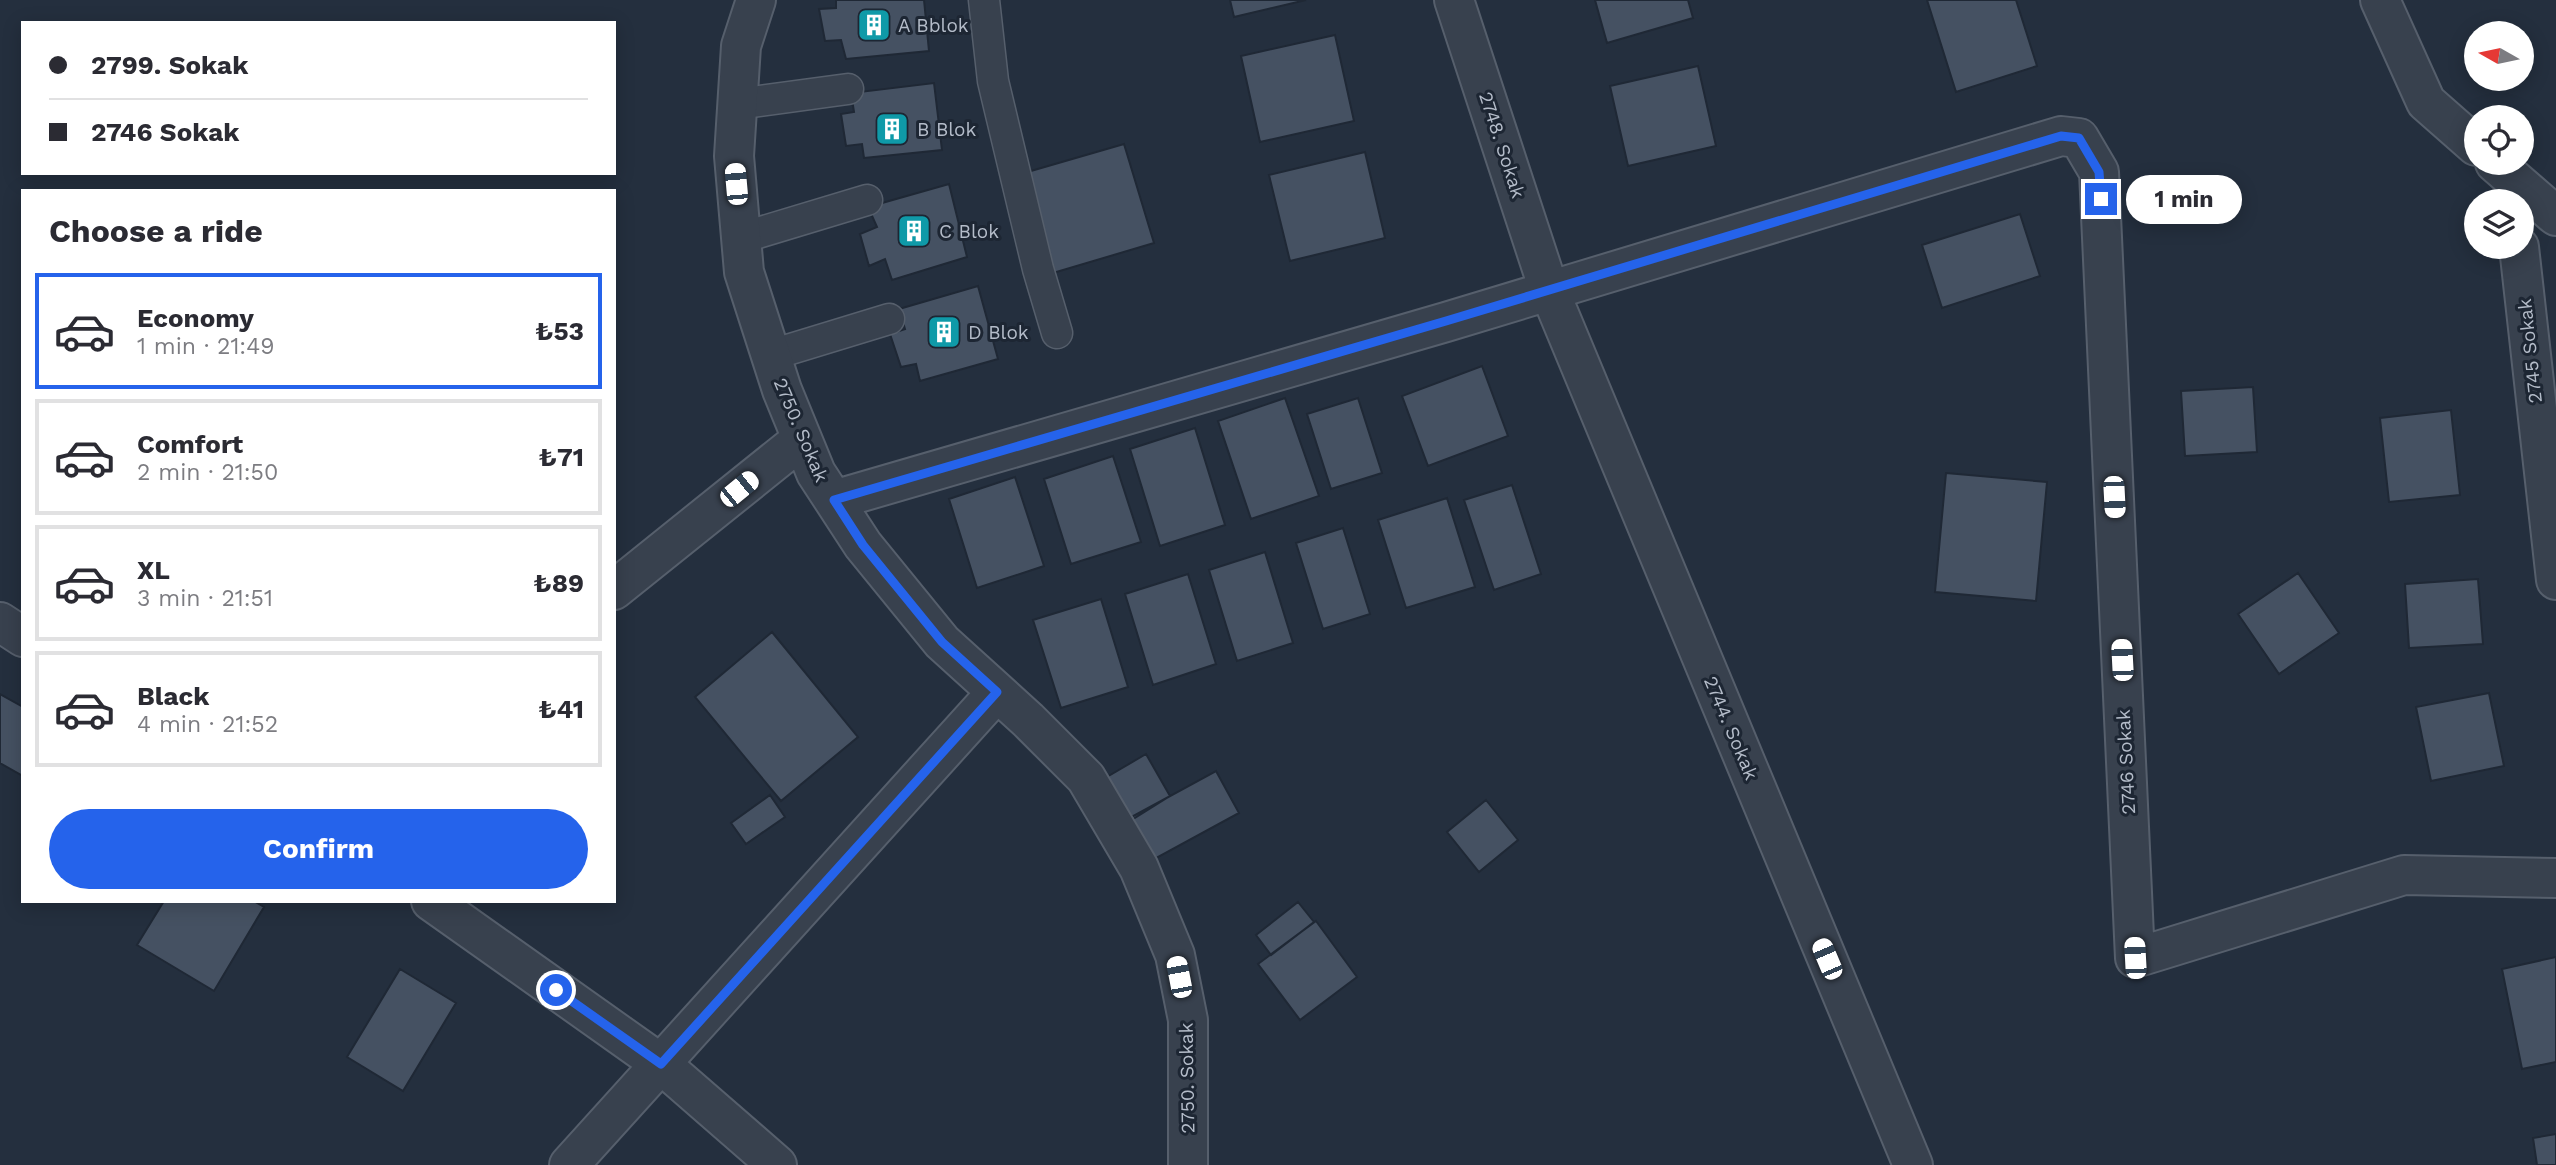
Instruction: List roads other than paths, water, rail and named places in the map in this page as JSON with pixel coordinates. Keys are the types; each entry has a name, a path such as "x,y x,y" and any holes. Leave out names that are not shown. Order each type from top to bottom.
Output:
{"street":[{"name":"2750. Sokak","path":"756,0 741,46 734,156 744,272 802,439 816,473 863,545 942,642 1086,778 1139,868 1175,955 1188,1020 1188,1165"},
{"path":"984,0 993,81 1038,270 1057,332"},
{"name":"2748. Sokak","path":"1454,0 1549,290"},
{"path":"2380,0 2426,102 2464,135"},
{"path":"737,104 848,89"},
{"name":"2746 Sokak","path":"1549,290 2061,136 2079,138 2099,172 2135,958 2404,875 2556,878"},
{"path":"2506,180 2556,216"},
{"path":"741,239 867,200"},
{"name":"2745 Sokak","path":"2520,259 2556,580"},
{"path":"834,500 1549,290"},
{"name":"2744. Sokak","path":"1549,290 1913,1165"},
{"path":"771,355 889,319"},
{"path":"616,588 802,439"},
{"path":"0,622 21,636"},
{"path":"569,1165 997,692"},
{"path":"434,903 661,1064 777,1165"}],"place":[{"name":"A Bblok","path":"874,25"},
{"name":"B Blok","path":"892,129"},
{"name":"C Blok","path":"914,231"},
{"name":"D Blok","path":"944,332"}]}
